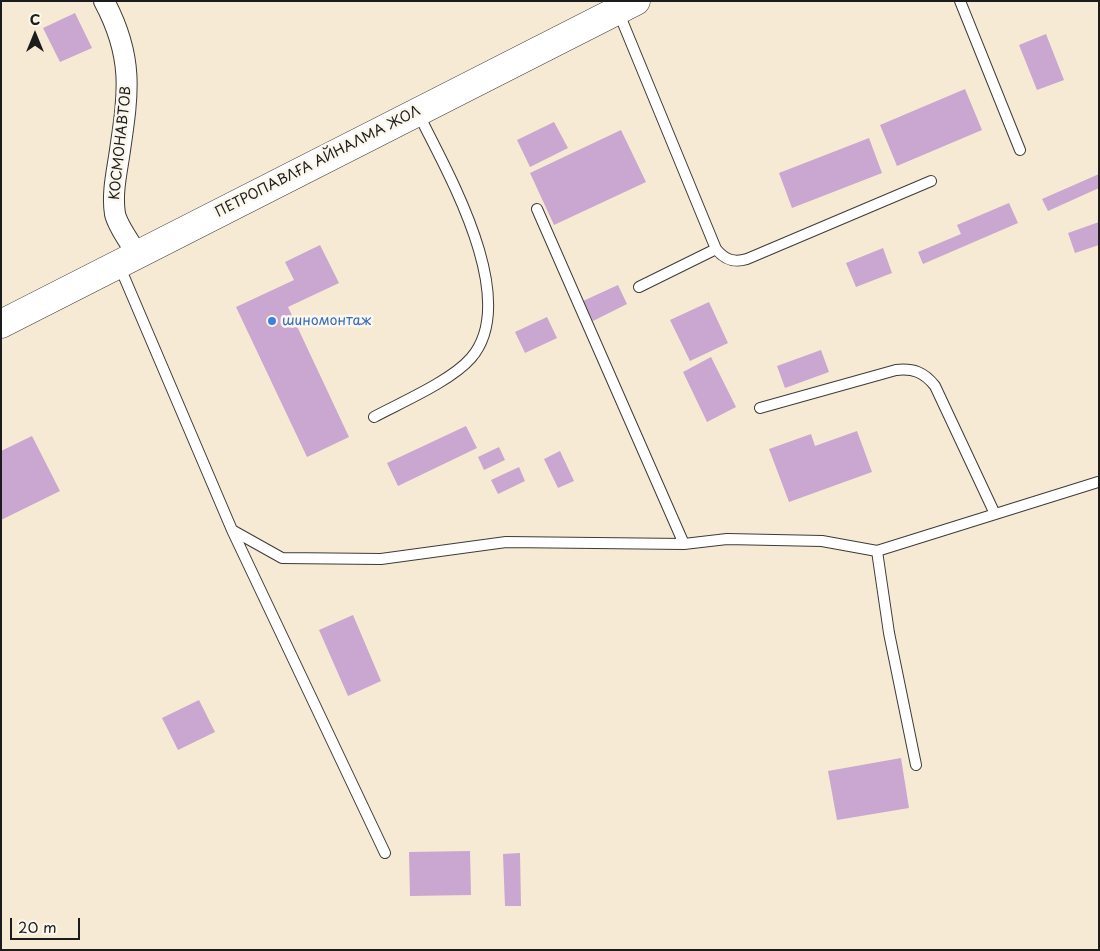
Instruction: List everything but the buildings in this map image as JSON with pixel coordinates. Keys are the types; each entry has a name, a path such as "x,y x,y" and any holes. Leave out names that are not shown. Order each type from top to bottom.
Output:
{"highway":[{"name":"ПЕТРОПАВЛҒА АЙНАЛМА ЖОЛ","path":"1,324 627,6"}],"street":[{"name":"КОСМОНАВТОВ","path":"104,1 114,20 128,71 127,99 114,193 115,216 128,259"}],"lane":[{"path":"960,1 1020,150"},
{"path":"627,6 716,249 721,256 730,260 747,259 931,181"},
{"path":"374,417 459,370 472,357 483,339 488,316 485,271 469,218 418,112"},
{"path":"537,209 684,544"},
{"path":"639,287 716,249"},
{"path":"128,259 232,530 384,853"},
{"path":"760,408 896,370 918,371 929,378 935,386 995,514"},
{"path":"232,530 282,558 381,560 506,542 684,544 727,539 822,540 877,551 1098,482"},
{"path":"877,551 889,633 916,766"}],"place":[{"name":"шиномонтаж","path":"272,321"}]}
